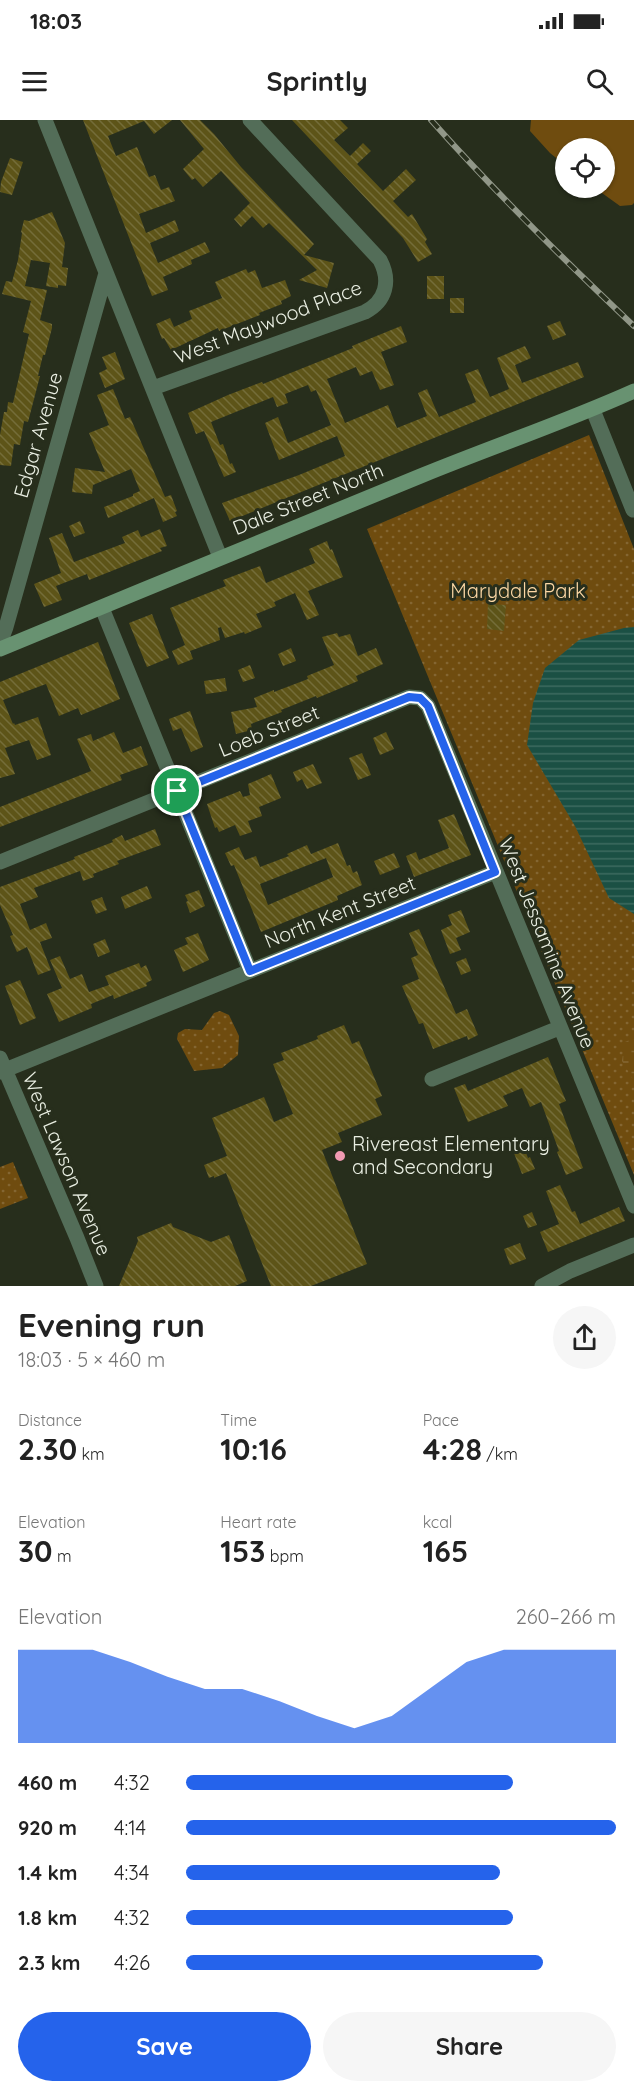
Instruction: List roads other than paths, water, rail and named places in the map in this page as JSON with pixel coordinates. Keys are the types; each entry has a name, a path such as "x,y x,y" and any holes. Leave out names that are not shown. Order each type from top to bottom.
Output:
{"main road":[{"name":"Dale Street North","path":"0,650 220,557 427,473 593,410 634,391"}],"street":[{"path":"45,120 220,557"},
{"name":"West Maywood Place","path":"153,388 365,312 377,304 386,288 387,278 380,260 250,120"},
{"name":"Edgar Avenue","path":"0,643 106,273"},
{"path":"593,410 633,510"},
{"path":"102,608 250,971"},
{"name":"Loeb Street","path":"0,862 409,697 420,698"},
{"name":"West Jessamine Avenue","path":"420,698 428,706 634,1206"},
{"name":"North Kent Street","path":"2,1067 250,971 495,872"},
{"path":"432,1079 559,1028"},
{"name":"West Lawson Avenue","path":"2,1067 96,1286"},
{"path":"542,1286 570,1271 634,1245"}],"water":[{"path":"634,627 634,914 609,898 575,826 527,745 533,703 545,668 579,640"}],"railway":[{"path":"431,120 530,225 634,326"}],"place":[{"name":"Rivereast Elementary and Secondary","path":"340,1156"}],"park label":[{"name":"Marydale Park","path":"518,591"}]}
